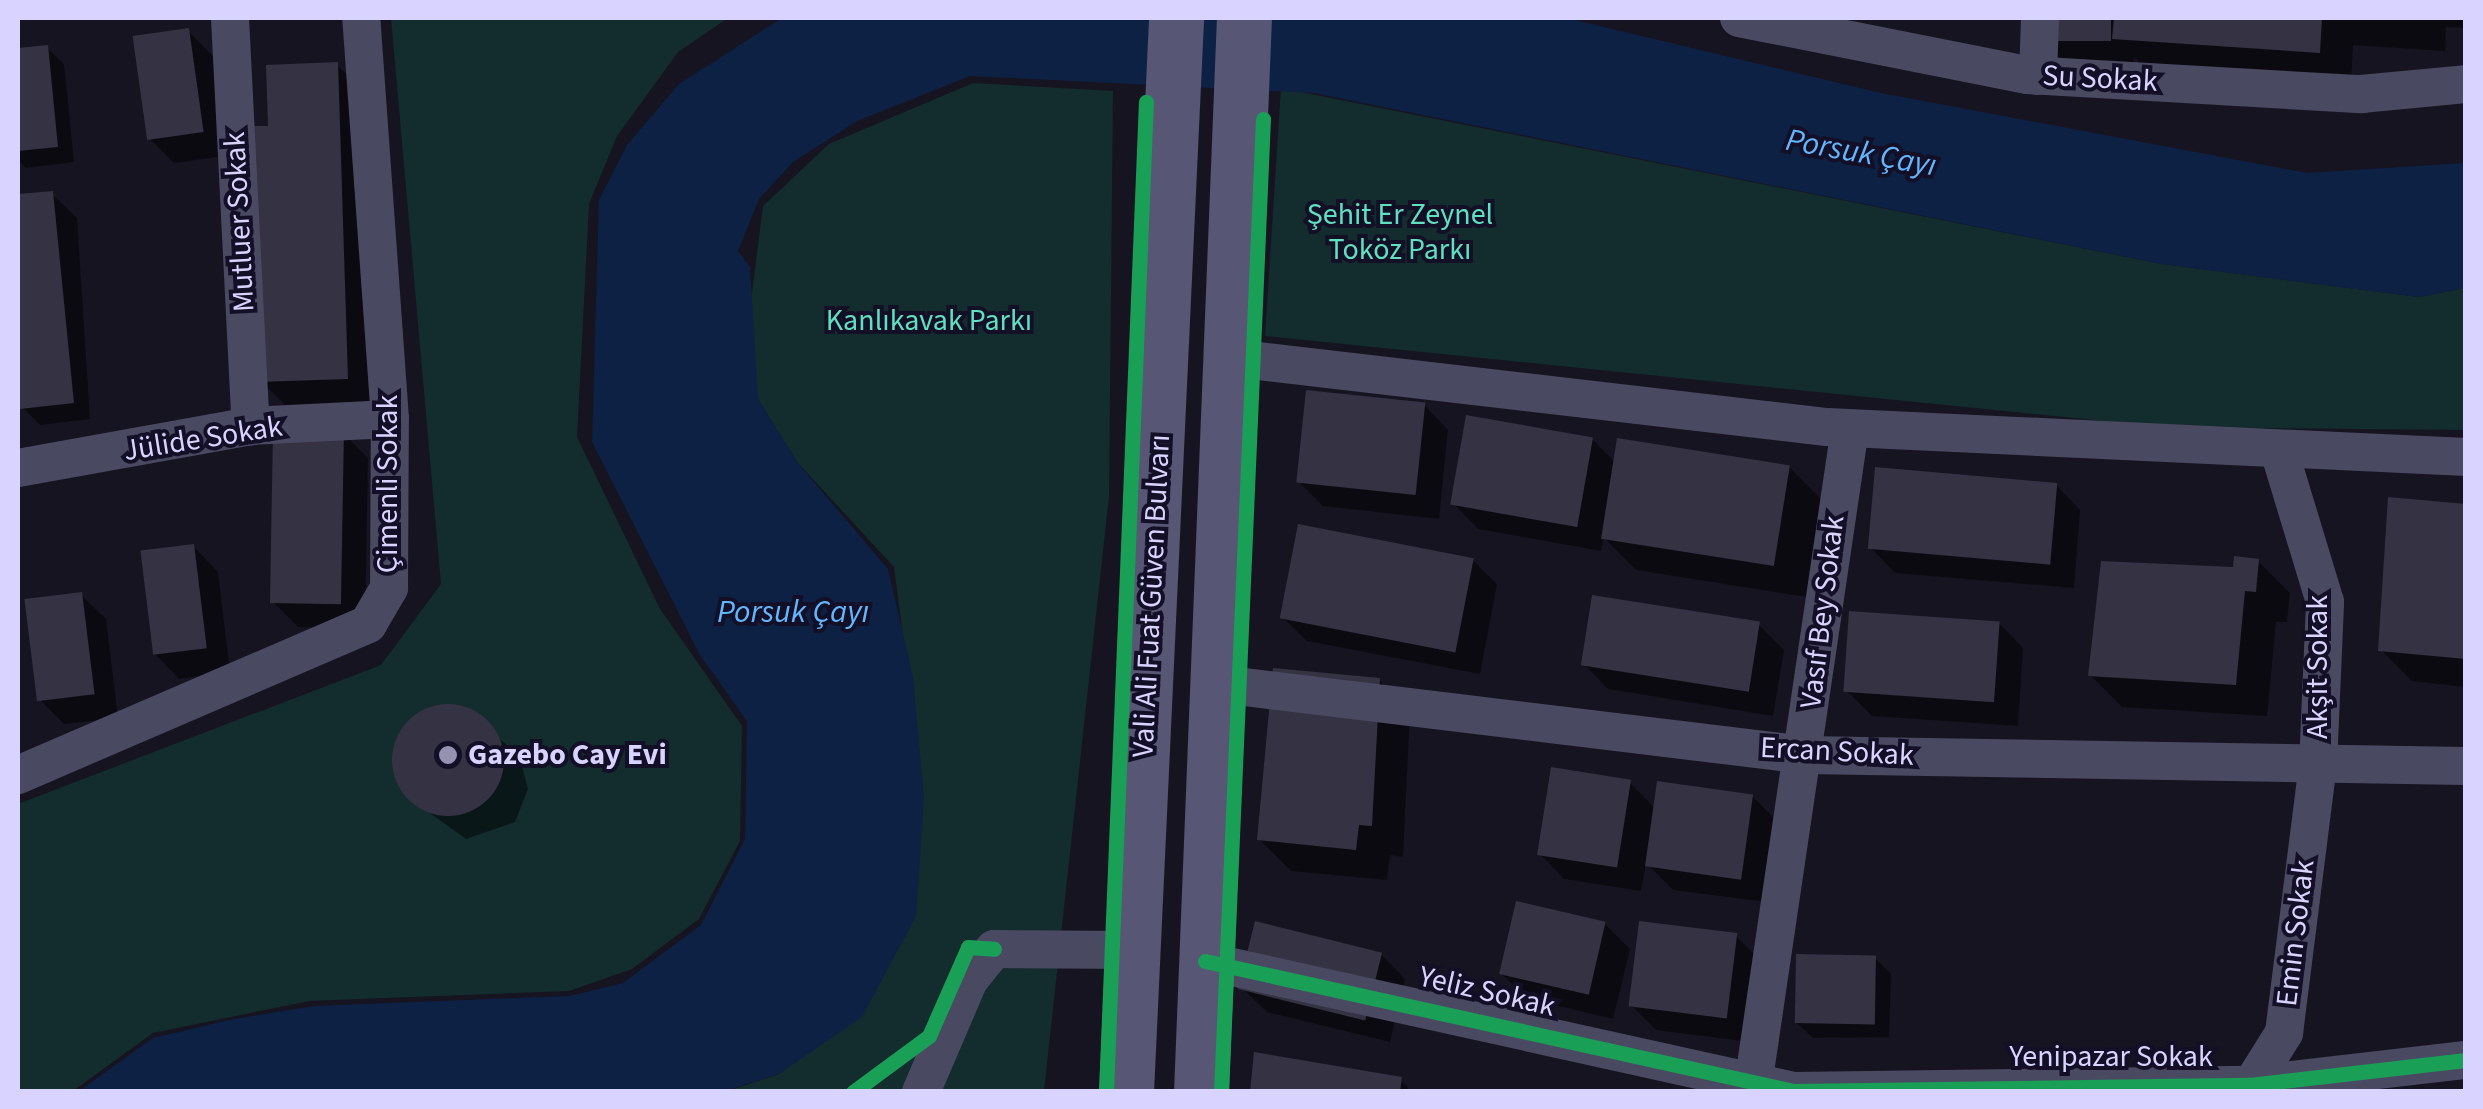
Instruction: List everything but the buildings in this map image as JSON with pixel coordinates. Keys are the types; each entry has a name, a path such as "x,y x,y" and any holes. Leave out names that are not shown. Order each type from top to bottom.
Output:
{"main road":[{"name":"Vali Ali Fuat Güven Bulvarı","path":"1126,1092 1176,100 1176,18"},
{"path":"1201,1092 1212,683 1233,358 1244,18"}],"street":[{"name":"Mutluer Sokak","path":"230,18 251,426"},
{"name":"Çimenli Sokak","path":"18,775 368,624 389,588 390,419 361,18"},
{"name":"Su Sokak","path":"1738,18 2038,76 2361,94 2466,84"},
{"path":"2038,76 2040,18"},
{"path":"1233,358 1850,428 2280,454 2466,457"},
{"name":"Jülide Sokak","path":"18,468 251,426 390,419"},
{"name":"Vasıf Bey Sokak","path":"1754,1087 1850,428"},
{"name":"Akşit Sokak","path":"2280,454 2325,602 2318,765"},
{"name":"Ercan Sokak","path":"1212,683 1805,755 2466,766"},
{"name":"Emin Sokak","path":"2248,1088 2284,1033 2318,765"},
{"path":"921,1092 969,980 994,948 1133,950"},
{"name":"Yeliz Sokak","path":"1205,961 1754,1087"},
{"name":"Yenipazar Sokak","path":"1754,1087 2248,1088 2466,1060"}],"green space":[{"path":"391,18 728,18 678,52 617,136 589,204 577,437 660,609 742,726 740,841 699,919 632,969 569,991 309,1001 153,1033 73,1091 18,1091 18,804 381,665 441,584"},
{"name":"Kanlıkavak Parkı","path":"973,83 1113,91 1109,496 1044,1091 725,1092 779,1074 924,798 894,567 797,462 758,399 747,332 763,206 829,144"},
{"name":"Şehit Er Zeynel Toköz Parkı","path":"1281,88 2162,264 2419,297 2465,288 2465,430 2163,427 1265,336"}],"water":[{"name":"Porsuk Çayı","path":"782,18 1566,18 1881,93 2307,173 2465,163 2465,288 2419,297 2162,264 1314,93 970,76 857,121 793,162 759,199 738,251 750,267 758,399 797,462 888,569 913,677 924,798 916,916 862,1017 779,1074 725,1091 78,1092 153,1038 234,1019 315,1006 570,996 623,983 701,925 745,839 747,721 700,655 592,442 599,200 627,145 679,84"}],"cycle path":[{"path":"1106,1092 1146,102"},
{"path":"1221,1092 1263,119"},
{"path":"853,1092 929,1036 968,947 994,949"},
{"path":"1205,961 1794,1091 2249,1085 2466,1060"}],"place":[{"name":"Gazebo Cay Evi","path":"448,755"}]}
